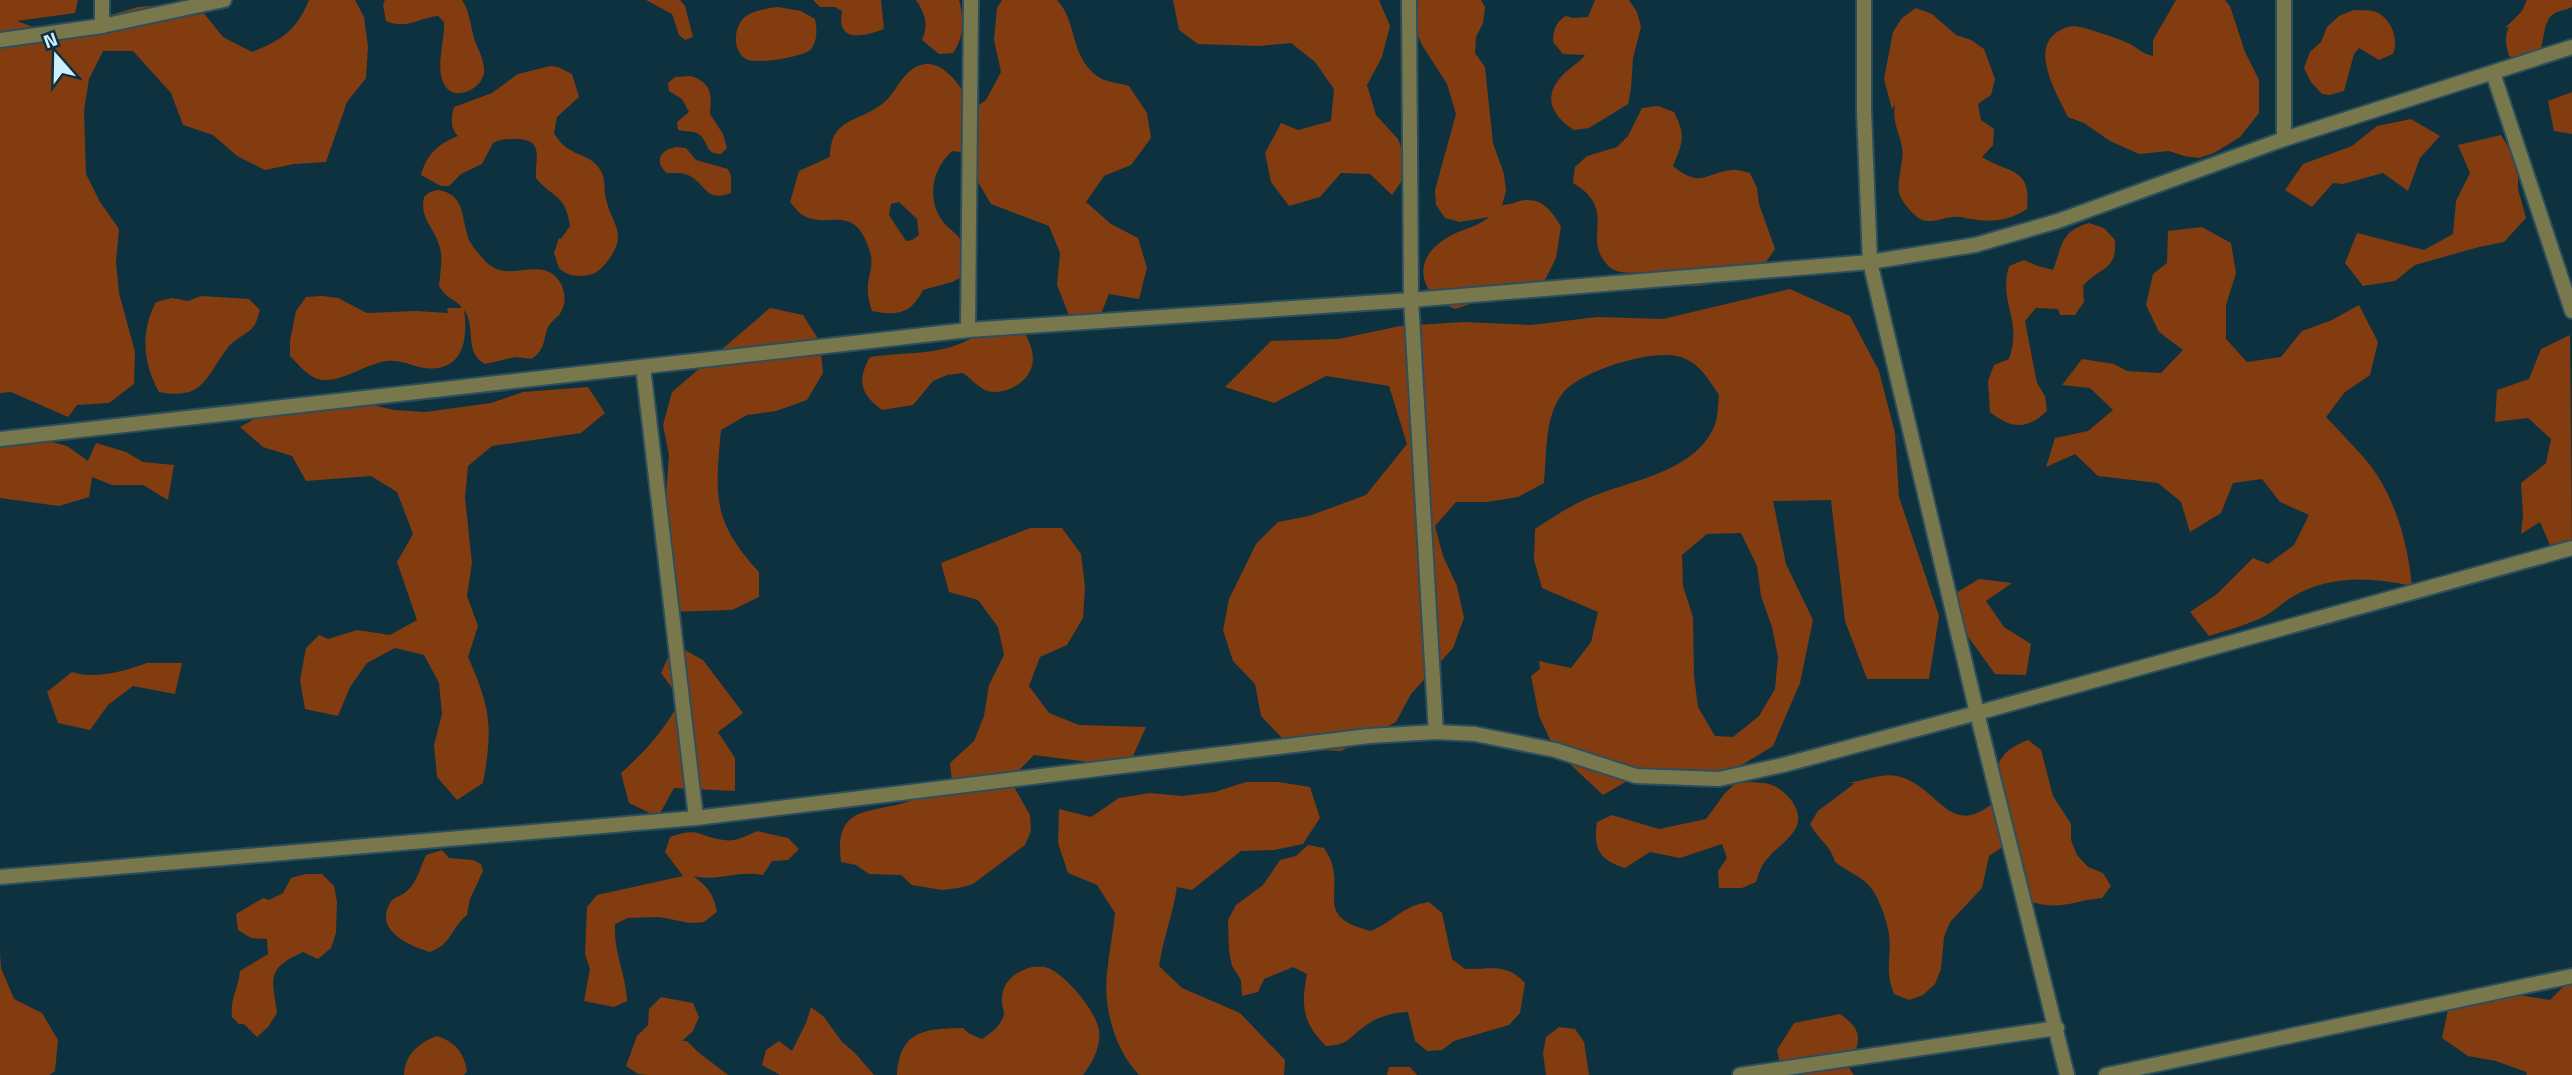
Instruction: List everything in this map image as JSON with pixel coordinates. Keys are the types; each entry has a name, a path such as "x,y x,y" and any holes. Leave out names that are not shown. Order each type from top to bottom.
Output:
{"street":[{"path":"102,0 102,26"},
{"path":"0,40 102,26 224,0"},
{"path":"968,330 971,0"},
{"path":"1409,0 1411,299 1436,732"},
{"path":"1864,0 1864,111 1870,262 1977,713 2067,1075"},
{"path":"2284,0 2284,139"},
{"path":"0,439 968,330 1411,299 1870,262 1975,244 2058,221 2284,139 2572,47"},
{"path":"2493,73 2572,311"},
{"path":"643,367 696,818"},
{"path":"0,877 696,818 1369,736 1436,732 1475,734 1555,750 1636,776 1719,779 1783,765 1977,713 2572,548"},
{"path":"2106,1075 2572,976"},
{"path":"1740,1075 2057,1028"}],"shaded area":[{"path":"0,0 78,0 75,13 17,21 44,31 76,25 138,7 172,4 202,11 223,37 252,52 287,33 299,20 309,0 355,0 364,17 368,47 366,78 347,102 326,162 294,164 265,170 237,156 213,135 183,125 171,93 133,51 103,51 89,79 84,110 86,174 100,202 119,229 116,262 119,293 135,352 134,384 109,403 77,405 68,417 11,392 0,393"},
{"path":"385,0 462,0 484,64 482,79 477,85 459,93 452,92 443,82 440,68 444,22 438,16 407,24 386,21 383,5"},
{"path":"646,0 680,0 685,6 693,37 685,40 679,35 672,14"},
{"path":"813,0 881,0 884,29 859,35 847,33 841,21 842,11 835,7 820,7"},
{"path":"916,0 959,0 962,27 960,40 953,53 939,54 922,40 925,19"},
{"path":"1002,0 1057,0 1064,9 1078,49 1088,68 1100,78 1129,86 1147,113 1151,138 1131,165 1104,176 1086,202 1111,224 1138,238 1147,268 1139,299 1109,294 1099,319 1069,315 1057,285 1060,253 1049,226 991,204 960,152 952,151 936,175 934,203 943,222 964,245 966,275 923,290 908,309 896,313 872,311 868,291 871,256 864,236 848,221 811,219 798,211 790,202 799,171 830,157 835,135 841,128 882,104 906,75 920,65 940,67 963,91 972,110 986,100 1001,72 994,40 997,8","holes":["899,202 917,219 919,235 906,241 889,215 891,204"]},
{"path":"1173,0 1379,0 1390,26 1382,57 1367,85 1376,115 1398,139 1410,169 1392,195 1370,174 1341,173 1320,197 1289,206 1271,182 1265,153 1281,123 1298,130 1331,121 1334,89 1315,62 1291,43 1259,46 1198,44 1179,30"},
{"path":"1411,0 1481,0 1485,7 1483,23 1476,37 1475,53 1485,67 1493,143 1504,174 1506,191 1502,205 1532,200 1551,211 1561,226 1556,258 1542,286 1498,295 1455,309 1443,303 1427,286 1424,267 1434,248 1450,236 1489,217 1460,222 1445,218 1436,205 1435,190 1456,114 1447,84 1416,31"},
{"path":"1595,0 1629,0 1637,12 1641,27 1633,58 1631,89 1628,104 1589,128 1574,130 1556,113 1551,100 1552,93 1560,78 1585,55 1563,54 1553,42 1554,34 1557,24 1566,16 1588,17"},
{"path":"2176,0 2225,0 2230,6 2245,52 2259,80 2259,113 2240,137 2214,153 2199,158 2169,151 2139,154 2068,117 2053,85 2046,60 2050,39 2062,29 2074,26 2120,40 2153,56 2153,40"},
{"path":"2527,0 2572,0 2572,7 2555,13 2548,21 2538,55 2516,59 2509,56 2506,34 2509,27 2505,28 2522,11"},
{"path":"778,7 801,11 815,19 816,35 813,47 805,53 779,59 746,59 736,45 742,20 753,13"},
{"path":"1916,8 1932,14 1956,35 1971,40 1984,49 1995,79 1991,95 1978,104 1981,120 1994,129 1993,145 1982,157 2022,179 2028,195 2027,209 2019,214 1994,220 1955,217 1927,221 1913,213 1900,196 1902,147 1895,122 1895,105 1892,109 1884,79 1893,32 1902,18"},
{"path":"2354,10 2376,12 2383,16 2395,37 2395,49 2393,54 2379,60 2359,48 2354,54 2344,91 2322,94 2311,82 2304,68 2310,52 2321,42 2327,27 2339,16"},
{"path":"550,66 572,74 579,97 557,117 554,133 565,147 589,159 599,168 617,229 615,250 603,267 589,275 572,275 559,268 554,253 559,238 561,239 570,226 568,216 558,197 536,178 537,156 535,146 531,142 509,139 493,143 482,164 461,174 449,186 441,186 421,175 426,161 434,151 458,136 452,123 454,107 492,93 518,74"},
{"path":"691,76 703,82 709,90 710,114 723,134 727,148 721,154 710,151 699,134 678,130 677,122 689,112 682,99 669,91 668,83 675,77"},
{"path":"2572,92 2572,134 2554,131 2548,101"},
{"path":"1658,106 1674,112 1678,120 1682,139 1673,166 1682,173 1702,178 1734,170 1750,173 1775,249 1760,266 1718,282 1690,286 1649,274 1619,272 1605,262 1597,242 1598,222 1594,203 1573,183 1575,167 1587,156 1617,147 1628,136 1642,108"},
{"path":"2411,119 2440,136 2420,158 2408,191 2383,173 2343,184 2333,183 2312,207 2285,190 2303,164 2352,146 2377,126"},
{"path":"2501,135 2518,163 2518,189 2526,218 2504,242 2415,265 2395,281 2363,286 2345,263 2357,233 2424,250 2453,234 2456,201 2470,173 2458,145"},
{"path":"686,148 696,160 728,169 731,176 731,193 716,196 687,175 667,173 660,164 661,156 667,150"},
{"path":"438,190 447,192 458,202 469,240 485,261 501,270 543,270 551,273 560,282 564,304 559,315 548,327 539,353 531,359 516,357 485,364 474,353 470,324 464,310 463,345 453,362 444,367 419,367 387,361 342,377 324,380 315,378 290,356 296,311 306,297 338,298 367,313 448,313 447,308 462,308 439,286 440,248 423,205 424,197"},
{"path":"2089,223 2104,228 2115,240 2113,258 2083,286 2084,302 2075,315 2060,315 2058,309 2036,308 2025,321 2037,383 2045,396 2047,411 2026,424 2005,422 1990,412 1988,381 1994,365 2009,359 2013,345 2006,291 2009,266 2024,260 2053,270 2064,240 2073,230"},
{"path":"2202,227 2231,243 2236,273 2226,305 2226,339 2247,362 2281,357 2302,331 2332,320 2359,305 2378,342 2370,375 2345,392 2326,417 2370,465 2387,492 2404,539 2412,586 2366,580 2336,581 2306,590 2258,619 2209,636 2190,612 2217,594 2253,558 2268,564 2294,545 2309,515 2280,502 2262,479 2233,483 2221,513 2190,532 2181,502 2158,483 2098,476 2075,454 2046,467 2055,438 2088,431 2113,410 2090,388 2062,385 2082,359 2114,364 2127,371 2161,373 2183,350 2159,332 2146,305 2153,274 2167,263 2168,231"},
{"path":"1790,289 1850,316 1879,371 1895,433 1899,497 1939,616 1929,679 1867,679 1845,621 1831,500 1773,501 1786,564 1813,620 1800,683 1773,746 1719,779 1636,776 1603,795 1555,750 1539,716 1531,676 1540,669 1539,661 1571,668 1591,642 1598,612 1542,588 1534,560 1535,529 1584,500 1660,472 1692,455 1705,442 1716,420 1719,395 1697,366 1677,356 1650,356 1598,370 1562,394 1549,425 1544,483 1518,497 1487,502 1456,502 1435,526 1443,556 1457,586 1464,618 1453,648 1411,694 1396,722 1341,751 1312,750 1283,739 1261,716 1255,684 1233,661 1223,630 1229,599 1256,544 1278,522 1309,516 1366,495 1407,444 1389,386 1326,376 1274,403 1225,387 1271,341 1339,339 1400,326 1464,322 1531,325 1597,317 1663,319","holes":["1741,533 1757,566 1761,596 1772,627 1778,657 1775,689 1759,716 1733,737 1715,736 1698,707 1694,676 1693,617 1683,586 1682,555 1707,534"]},
{"path":"201,296 249,299 260,310 256,323 229,346 209,376 195,389 174,394 159,392 147,359 146,336 151,313 156,302 172,298 188,301"},
{"path":"770,308 803,315 820,342 823,373 807,400 776,411 747,415 721,430 718,473 720,507 732,538 759,572 759,597 732,610 669,612 662,549 669,455 663,425 672,392"},
{"path":"981,332 1024,332 1033,358 1032,366 1024,380 1007,390 993,392 982,388 963,373 947,375 933,381 913,405 882,410 865,392 863,373 870,357 942,349 955,346"},
{"path":"2570,335 2572,547 2552,550 2540,522 2521,534 2521,483 2546,463 2551,439 2528,418 2495,422 2497,390 2529,379 2541,349"},
{"path":"588,387 605,413 581,433 492,446 468,466 465,498 472,563 467,596 478,626 468,657 485,705 489,732 483,783 457,800 437,777 434,745 442,714 439,683 424,655 395,648 367,663 350,687 338,716 305,709 300,680 306,648 319,635 328,639 357,630 390,635 417,620 397,562 413,534 397,492 371,476 306,481 292,456 263,447 240,427 269,411 363,403 394,410 425,412 491,403 523,392"},
{"path":"36,438 67,446 88,461 96,443 126,452 143,462 174,465 168,500 143,485 112,485 92,477 89,497 59,506 0,498 0,441"},
{"path":"1030,528 1062,528 1081,554 1085,587 1083,618 1067,645 1040,657 1029,686 1049,713 1079,725 1146,727 1133,756 1105,764 1034,755 1013,776 1004,780 1014,787 1030,815 1031,831 1025,845 973,884 942,890 912,885 901,875 869,874 856,865 841,862 840,844 843,830 857,815 907,802 935,785 952,782 950,763 974,741 984,716 989,685 1004,655 998,627 978,600 949,592 941,563"},
{"path":"1979,579 2012,583 1986,601 2004,627 2031,644 2026,675 1995,674 1961,627 1951,596"},
{"path":"674,644 703,660 743,713 718,732 735,758 735,791 674,788 658,817 629,803 621,773 654,740 681,700 661,673"},
{"path":"147,663 182,663 175,694 133,686 108,705 90,730 58,723 47,692 72,672 100,675"},
{"path":"2028,740 2041,750 2053,796 2071,824 2071,840 2077,855 2088,867 2103,873 2111,886 2102,898 2065,905 2048,905 2026,900 2013,858 2001,848 1989,856 1982,888 1950,922 1944,937 1941,969 1935,984 1923,995 1909,1000 1894,994 1889,970 1889,934 1877,898 1863,880 1835,862 1810,824 1818,811 1855,783 1848,783 1885,776 1897,776 1911,781 1955,813 1966,816 1979,812 1995,801 1997,771 2003,756"},
{"path":"1246,782 1278,782 1310,787 1320,818 1303,844 1274,850 1241,851 1192,890 1177,887 1159,966 1182,988 1240,1013 1285,1060 1284,1075 1139,1075 1117,1041 1109,1014 1106,986 1115,913 1097,885 1068,873 1058,843 1059,809 1091,817 1119,798 1150,793 1182,796 1215,792"},
{"path":"1737,782 1773,785 1785,793 1797,810 1797,826 1766,861 1756,882 1742,888 1719,888 1718,871 1727,858 1722,844 1680,858 1650,852 1625,868 1609,861 1597,846 1597,822 1612,815 1659,829 1706,819 1725,793"},
{"path":"757,831 788,838 799,849 788,860 772,861 763,875 711,878 693,876 709,891 716,906 717,912 704,922 690,923 659,917 628,918 615,924 627,1001 614,1007 584,1001 590,969 585,954 587,907 597,895 683,876 665,852 670,837 694,832 715,839 732,840"},
{"path":"1308,845 1324,848 1331,862 1335,909 1341,917 1352,925 1371,931 1405,910 1429,902 1442,913 1452,959 1465,969 1490,968 1511,972 1525,983 1520,1013 1509,1025 1454,1041 1442,1050 1427,1051 1415,1041 1408,1012 1380,1018 1348,1040 1326,1046 1312,1029 1305,1013 1307,974 1293,967 1264,979 1258,992 1242,996 1241,980 1232,966 1229,951 1228,920 1236,905 1263,885 1280,860 1296,856"},
{"path":"442,850 449,858 473,860 481,864 483,871 470,899 467,915 443,944 430,952 396,936 390,929 386,913 390,903 414,883 426,855"},
{"path":"322,874 334,886 337,902 336,933 331,948 318,959 303,952 277,969 273,982 277,1013 257,1037 232,1017 232,1004 240,971 268,954 267,939 251,938 238,930 236,914 263,898 269,900 283,893 291,878"},
{"path":"0,951 1,968 14,999 42,1013 58,1040 55,1071 49,1075 0,1075"},
{"path":"1032,967 1046,967 1063,978 1086,1004 1097,1022 1097,1048 1083,1075 897,1075 903,1049 917,1035 937,1029 963,1028 982,1039 989,1034 1003,1018 1002,995 1006,983 1014,975"},
{"path":"2572,978 2572,1075 2527,1075 2526,1072 2496,1061 2468,1056 2442,1038 2449,1005 2479,994 2518,995 2550,1000"},
{"path":"661,997 693,1003 699,1017 693,1031 682,1041 687,1041 728,1075 648,1075 638,1074 626,1066 637,1036 648,1025 649,1009"},
{"path":"811,1007 824,1017 842,1042 874,1075 780,1075 762,1065 766,1050 779,1041 792,1051"},
{"path":"1840,1014 1857,1032 1857,1044 1849,1068 1854,1075 1774,1075 1780,1065 1777,1050 1794,1023"},
{"path":"1559,1027 1575,1029 1584,1042 1589,1075 1546,1075 1543,1053 1546,1037"},
{"path":"437,1036 454,1045 461,1053 467,1071 464,1075 404,1075 407,1061 414,1050"},
{"path":"1389,1067 1410,1067 1417,1075 1387,1075"}]}
